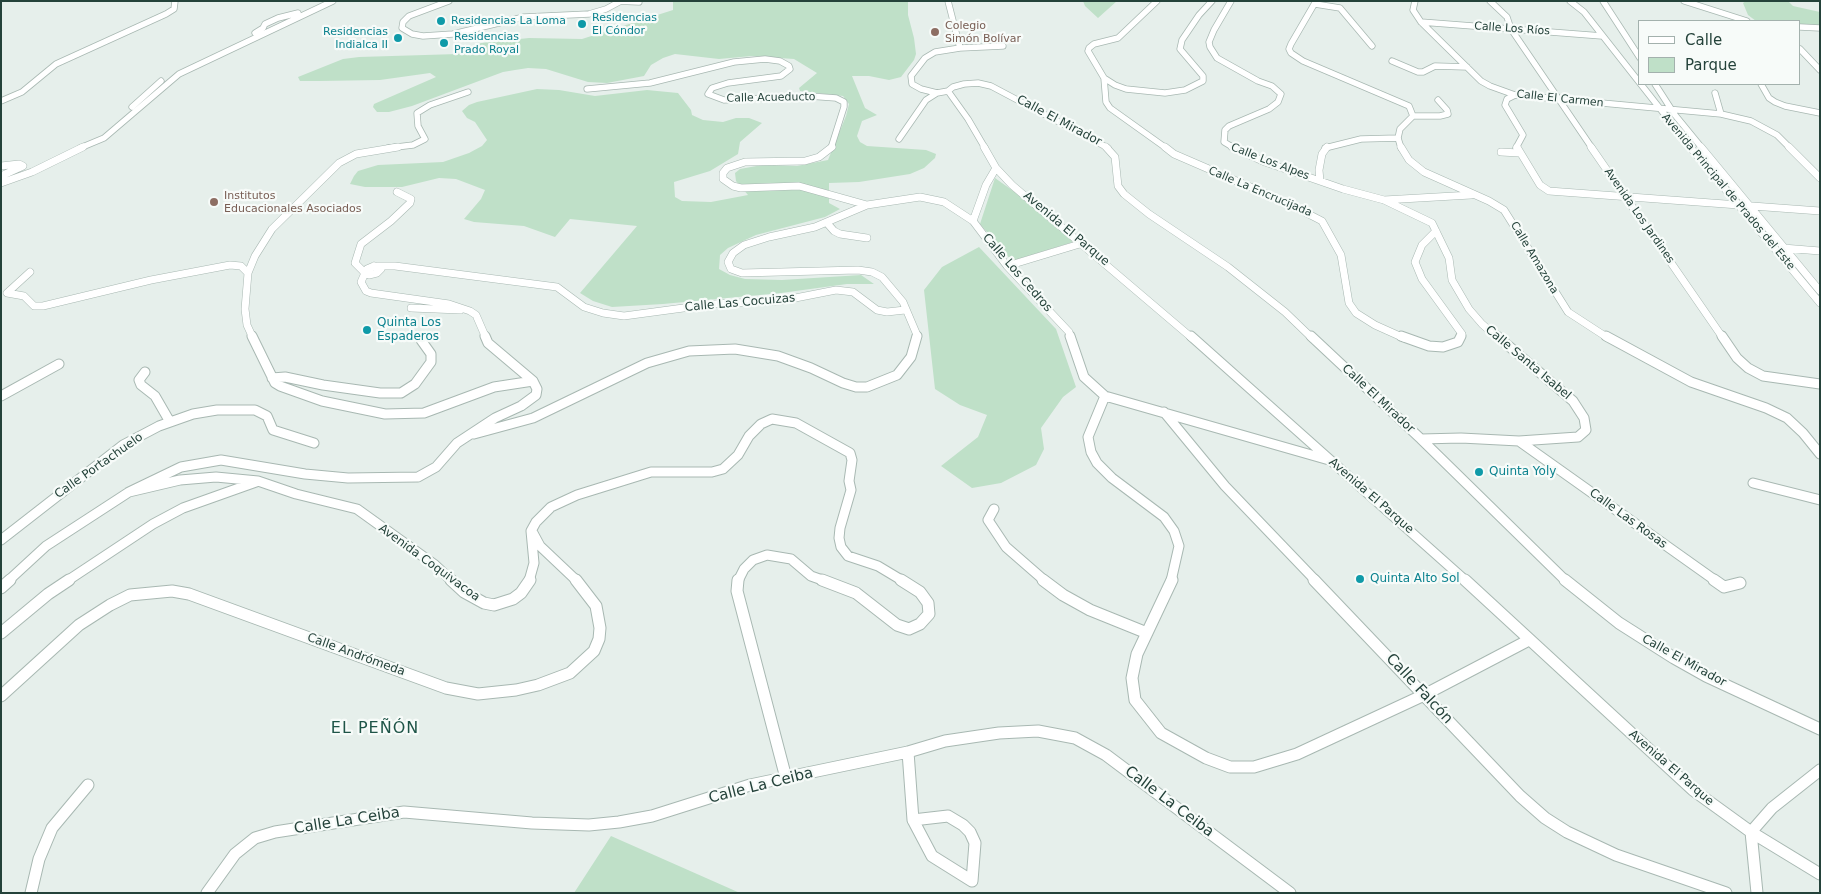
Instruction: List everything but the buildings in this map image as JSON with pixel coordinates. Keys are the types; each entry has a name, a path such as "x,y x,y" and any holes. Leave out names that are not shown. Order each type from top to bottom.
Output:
{"street":[{"path":"1,102 22,92 56,64 166,14 174,9 175,1"},
{"path":"110,134 113,125 118,120 148,92 172,74 254,34 265,24 325,1"},
{"path":"1,183 110,134 180,74 333,1"},
{"path":"451,2 409,16 403,22 402,28 412,34 423,36 452,34 518,18 589,14 606,9 616,1"},
{"path":"451,2 421,13 409,20 407,25 412,30 421,32 450,32 519,16 587,11 616,1 639,2"},
{"path":"948,1 960,48"},
{"path":"1126,90 1104,78 1088,51 1089,48 1094,44 1118,38 1157,1"},
{"path":"1110,93 1126,90 1176,92 1192,88 1203,80 1204,76 1180,48 1182,40 1199,15 1212,1"},
{"name":"Calle Los Alpes","path":"1231,1 1214,30 1209,42 1210,47 1217,58 1244,74 1272,86 1281,94 1278,102 1268,109 1229,126 1225,130 1224,142 1249,156 1351,192 1384,200"},
{"name":"Calle El Carmen","path":"1415,1 1413,10 1421,22 1485,84 1515,95 1660,109"},
{"name":"Avenida Los Jardines","path":"1490,1 1507,17 1511,29 1559,100 1718,333 1742,364 1754,373 1763,376 1820,384"},
{"path":"1570,1 1584,12 1638,81"},
{"path":"1603,1 1638,53"},
{"path":"1684,1 1744,20"},
{"path":"1372,46 1340,8 1315,3 1289,49 1291,53 1303,61 1404,103 1411,110 1413,116"},
{"path":"288,16 297,18"},
{"name":"Calle Los Ríos","path":"1421,22 1602,36"},
{"path":"264,26 275,28"},
{"path":"1801,27 1820,28"},
{"path":"937,93 928,92 912,84 911,76 929,55 935,52 960,48 1003,46"},
{"path":"1801,50 1820,70"},
{"name":"Calle Acueducto","path":"587,89 650,83 734,62 765,58 780,61 789,66 790,69 782,76 728,83 712,88 708,94 724,100 809,96 836,98 844,102 844,107 834,143 829,152 814,159 795,162 756,161 735,164 727,168 723,174 723,179 741,188 799,186 867,205"},
{"path":"1392,61 1418,72 1423,72 1435,66 1467,67"},
{"name":"Calle La Encrucijada","path":"1104,78 1110,93 1106,102 1112,110 1146,132 1174,154 1316,216 1326,227 1342,256 1347,295 1351,308 1364,319 1422,345 1443,347 1458,342 1462,334 1422,279 1415,262 1422,245 1436,231"},
{"name":"Calle El Mirador","path":"937,93 948,92 964,84 978,83 991,86 1105,145 1115,156 1118,186 1124,194 1149,214 1228,267 1285,312 1421,439 1572,588 1603,612 1674,658 1706,676 1820,729"},
{"path":"1641,85 1660,109"},
{"path":"1656,85 1670,108 1722,114 1751,121 1771,130 1820,178"},
{"path":"1762,85 1769,98 1775,102 1785,106 1820,113"},
{"path":"468,92 430,104 417,113 418,126 425,139 420,142 412,145 364,152 339,163 272,229 255,256 248,273 245,309 247,325 272,378 280,386 306,396 394,415 432,411 494,387 534,381"},
{"name":"Avenida El Parque","path":"948,92 968,119 996,168 1012,185 1083,243 1246,384 1329,460 1417,536 1693,790 1752,832 1820,874"},
{"path":"899,139 926,100 937,93"},
{"path":"1715,93 1722,114"},
{"path":"1515,95 1507,98 1505,105 1523,135 1523,138 1517,144 1519,153 1543,189 1556,193 1820,211"},
{"path":"1320,181 1318,170 1324,149 1328,146 1361,139 1398,138 1400,129 1413,116 1440,116 1448,114 1447,110 1438,100"},
{"name":"Avenida Principal de Prados del Este","path":"1660,109 1670,108 1749,207 1820,291"},
{"name":"Avenida Principal de Prados del Este","path":"1660,109 1820,303"},
{"name":"Calle Amazona","path":"1398,138 1404,154 1416,167 1497,206 1509,216 1561,302 1568,312 1579,321 1691,382 1776,412 1796,425 1820,454"},
{"path":"1501,152 1519,153"},
{"path":"20,176 47,170 73,157"},
{"path":"1,166 19,164 22,166 1,176"},
{"path":"973,221 986,185 996,168"},
{"path":"376,270 365,272 356,265 358,249 363,240 391,221 410,203 411,199 397,192"},
{"path":"1384,200 1474,194"},
{"name":"Calle Los Cedros","path":"905,310 897,294 882,277 872,272 849,270 752,274 735,271 728,266 728,262 733,253 744,245 826,223 867,205 903,198 926,198 952,205 973,221 1007,266 1069,332 1084,377 1105,396 1329,460"},
{"name":"Calle Santa Isabel","path":"1384,200 1400,209 1428,219 1432,223 1449,258 1452,280 1478,319 1573,401 1584,418 1586,430 1578,437 1520,441 1461,438 1421,439"},
{"path":"826,223 834,232 867,238"},
{"path":"1007,266 1083,243"},
{"path":"1784,248 1820,251"},
{"path":"357,258 376,270"},
{"path":"30,272 7,293 24,296 34,306 43,306 151,280 230,265 242,266 248,273"},
{"name":"Calle Las Cocuizas","path":"376,270 409,267 557,287 584,308 614,315 633,315 712,304 780,301 836,290 853,292 876,310 887,312 905,310"},
{"path":"371,293 371,279 376,270"},
{"path":"1,588 46,546 129,492 181,467 221,460 305,474 348,478 418,477 436,467 457,443 495,418 530,401 536,395 537,389 534,381 488,343 476,315 470,311 448,304 371,293 366,291 361,282 365,272"},
{"path":"411,308 470,311"},
{"path":"469,435 533,418 647,363 689,351 713,349 759,352 797,362 843,383 856,386 876,384 897,375 905,366 914,348 917,335 905,310"},
{"path":"272,378 284,377 380,393 401,393 415,384 431,362 431,354 421,340"},
{"path":"1,396 59,364"},
{"path":"145,372 139,380 155,396 170,422"},
{"path":"1105,396 1088,438 1090,452 1097,463 1112,478 1164,517 1174,531 1179,546 1173,576 1137,654 1132,678 1135,700 1145,715 1162,733 1206,758 1230,767 1254,768 1297,754 1424,695 1529,640"},
{"name":"Calle Portachuelo","path":"1,540 108,456 142,434 170,422 204,411 228,409 255,410 267,416 273,430 280,434 314,442"},
{"name":"Calle Falcón","path":"1164,412 1226,486 1520,796 1545,818 1567,832 1608,852 1726,893"},
{"path":"531,531 536,522 551,507 577,495 620,480 651,472 712,472 723,469 738,455 754,430 772,419 786,419 796,423 850,453 852,460 850,490 840,528 839,538 841,547 848,556 878,566 920,592 928,603 929,614 920,624 909,629 897,625 856,593 811,576 791,559 779,556 767,555 753,560 744,569 738,581 737,591 786,778"},
{"name":"Calle Las Rosas","path":"1520,441 1724,587 1740,583"},
{"name":"Avenida Coquivacoa","path":"129,492 200,477 258,481 296,494 357,509 435,565 464,592 494,605 513,599 521,593 529,582 534,563 531,531"},
{"path":"1,633 48,594 153,524 183,508 258,481"},
{"path":"1753,483 1820,500"},
{"path":"994,509 988,520 1006,547 1029,569 1063,595 1090,610 1147,633"},
{"name":"Calle Andrómeda","path":"1,696 79,625 110,604 130,595 172,591 188,594 446,688 478,694 516,690 538,685 570,673 584,662 594,651 600,628 596,606 589,596 540,546 531,531"},
{"name":"Calle La Ceiba","path":"207,893 235,854 255,838 275,832 404,812 532,823 589,825 652,816 750,785 908,752 945,741 999,733 1038,731 1075,738 1106,755 1290,893"},
{"path":"908,752 912,820 932,856 972,880 975,842 970,832 963,825 948,816 912,820"},
{"path":"1757,893 1752,832 1772,808 1820,770"},
{"path":"31,893 39,859 52,828 88,785"}],"green space":[{"path":"673,1 908,1 908,15 916,54 914,60 901,77 889,80 869,76 852,76 865,108 877,115 862,121 857,136 860,142 867,146 926,150 936,154 935,158 924,168 910,174 859,182 829,183 829,203 840,209 825,217 756,235 728,248 720,255 719,269 730,275 745,279 782,280 861,275 874,284 847,284 781,293 612,307 593,301 580,293 637,226 570,219 555,237 524,226 474,222 464,219 481,199 485,190 456,179 439,178 402,187 365,187 350,184 358,171 378,165 443,162 469,153 482,146 487,140 475,122 467,118 462,111 469,105 477,102 537,89 559,90 595,96 647,90 678,93 691,110 692,115 703,120 723,122 736,118 749,118 762,123 740,142 738,154 710,171 674,182 675,197 682,201 711,202 748,195 736,181 735,173 740,169 762,165 797,166 828,160 846,116 849,104 843,96 800,91 799,88 817,73 794,59 752,56 719,59 675,54 651,65 644,76 607,83 588,82 546,69 528,68 503,72 412,106 389,112 377,112 373,107 374,104 436,77 430,73 380,80 300,81 298,77 343,59 458,54 481,43 529,38 582,39 673,10"},
{"path":"1083,1 1117,1 1098,18 1085,6"},
{"path":"1746,1 1788,1 1793,6 1820,12 1820,27 1801,26 1801,20 1755,20 1748,15 1743,3"},
{"path":"995,178 1030,203 1073,242 1012,261 980,224"},
{"path":"979,247 1056,329 1076,387 1063,397 1041,428 1044,449 1036,465 1001,483 972,488 941,466 978,437 987,415 960,405 935,389 924,290 942,267"},
{"path":"611,836 740,893 574,893"}],"place":[{"name":"Residencias La Loma","path":"441,21"},
{"name":"Residencias El Cóndor","path":"582,24"},
{"name":"Colegio Simón Bolívar","path":"935,32"},
{"name":"Residencias Indialca II","path":"398,38"},
{"name":"Residencias Prado Royal","path":"444,43"},
{"name":"Institutos Educacionales Asociados","path":"214,202"},
{"name":"Quinta Los Espaderos","path":"367,330"},
{"name":"Quinta Yoly","path":"1479,472"},
{"name":"Quinta Alto Sol","path":"1360,579"}],"district":[{"name":"EL PEÑÓN","path":"375,729"}]}
